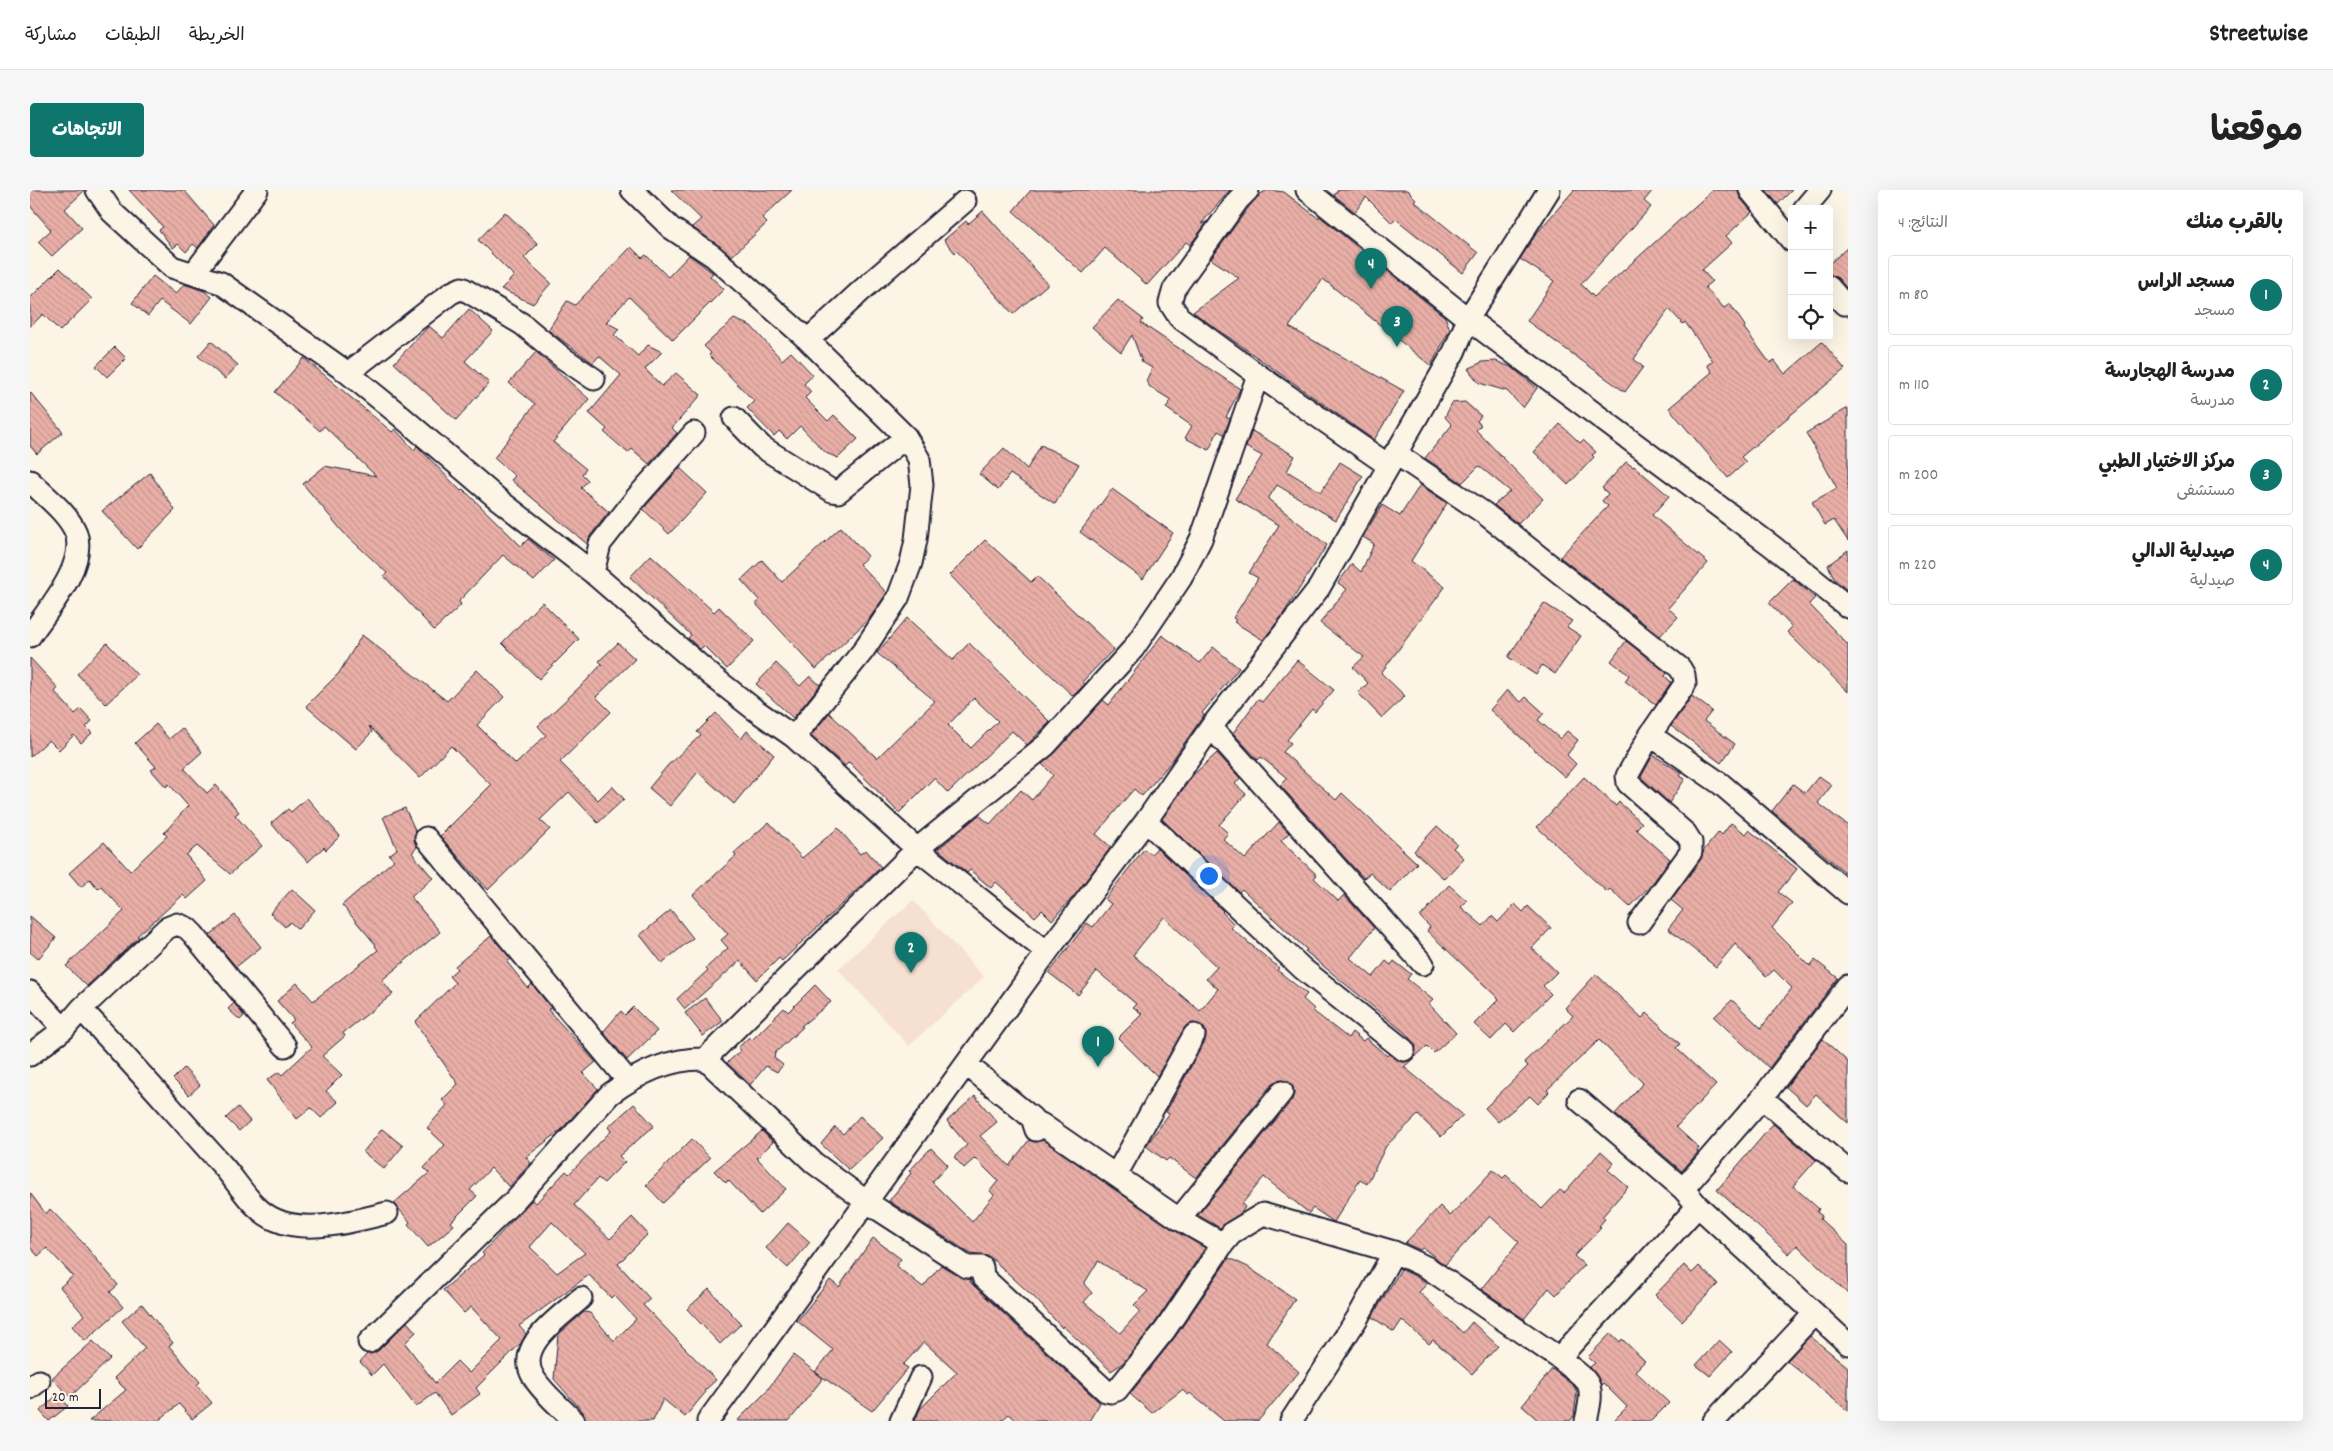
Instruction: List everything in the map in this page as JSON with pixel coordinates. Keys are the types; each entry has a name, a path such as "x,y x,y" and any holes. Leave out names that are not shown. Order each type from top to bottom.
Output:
{"street":[{"path":"97,190 112,212 172,267 221,283 348,373 499,500 593,573 712,676 794,737 917,849 1047,952"},
{"path":"194,273 257,190"},
{"path":"632,190 671,228 713,256 808,340 906,437 919,459 922,485 916,540 906,578 898,598 863,651 794,737"},
{"path":"1248,190 1238,200 1174,289 1170,303 1179,317 1258,375 1391,459 1484,513 1680,668 1684,675 1685,684 1650,735 1627,776 1628,783 1686,834 1691,842 1691,852 1639,923"},
{"path":"1308,190 1468,319 1764,540 1848,607"},
{"path":"708,1421 1047,952 1146,821 1211,727 1320,588 1391,459 1454,352 1468,319 1549,190"},
{"path":"1750,190 1788,231"},
{"path":"1807,205 1820,190"},
{"path":"808,340 862,290 965,201"},
{"path":"348,373 451,293 462,288 522,324 564,358 594,378"},
{"path":"1833,292 1844,304 1848,304"},
{"path":"705,1060 917,849 1046,745 1133,649 1181,578 1201,539 1258,375"},
{"path":"734,418 762,447 832,491 838,492 906,437"},
{"path":"593,573 600,544 637,497 694,433"},
{"path":"30,481 64,516 76,533 78,545 75,564 63,587 30,636"},
{"path":"1211,727 1423,964"},
{"path":"1650,735 1721,784 1848,893"},
{"path":"1146,821 1303,969 1404,1050"},
{"path":"426,838 628,1081"},
{"path":"30,1055 64,1028 81,1009 167,928 177,924 187,928 193,934 285,1046"},
{"path":"1683,1189 1762,1098 1848,986"},
{"path":"30,992 64,1028"},
{"path":"81,1009 221,1164 259,1209 276,1221 302,1226 348,1223 387,1213"},
{"path":"1116,1175 1194,1035"},
{"path":"369,1342 514,1201 610,1094 628,1081 651,1069 689,1059 705,1060 814,1163 868,1202 967,1267 982,1267 983,1277 1099,1385 1111,1392 1117,1390 1165,1330 1232,1232 1263,1214 1394,1252 1428,1268 1559,1358 1588,1382 1592,1391 1586,1421"},
{"path":"966,1064 1032,1118 1036,1130 1041,1124 1179,1218 1223,1244"},
{"path":"1179,1218 1282,1092"},
{"path":"1762,1098 1848,1171"},
{"path":"1579,1100 1683,1189 1698,1206 1848,1344"},
{"path":"1559,1358 1698,1206"},
{"path":"1291,1421 1358,1316 1394,1252"},
{"path":"574,1421 534,1378 529,1367 529,1353 535,1341 581,1298"},
{"path":"1714,1421 1814,1314"},
{"path":"901,1421 921,1377"}],"shaded area":[{"path":"913,900 984,977 909,1046 838,969"}],"building":[{"path":"30,190 85,190 65,209 82,228 52,256 38,242 51,230 30,206"},
{"path":"129,190 184,190 214,225 198,248 193,244 186,252 178,244 173,248 159,230 163,227"},
{"path":"671,190 792,190 762,218 767,223 732,256 692,227 701,219"},
{"path":"1031,190 1230,190 1201,224 1208,221 1190,245 1186,242 1147,285 1105,248 1083,273 1013,211"},
{"path":"1268,190 1284,192 1318,218 1319,216 1445,317 1450,329 1431,366 1323,279 1289,327 1404,391 1374,440 1193,312 1239,278 1211,259 1248,208 1260,194"},
{"path":"1338,190 1407,190 1416,199 1414,201 1478,253 1463,273 1396,219 1392,223 1366,197 1355,212 1334,195"},
{"path":"1574,190 1653,190 1644,201 1651,207 1581,284 1594,297 1713,190 1738,190 1740,198 1752,212 1726,236 1732,243 1702,270 1712,281 1705,287 1724,308 1730,304 1745,326 1744,328 1770,363 1774,360 1785,374 1822,342 1845,369 1741,457 1746,462 1728,478 1669,408 1712,372 1707,365 1713,361 1685,322 1683,324 1669,309 1634,359 1643,367 1625,392 1527,321 1554,281 1520,259 1536,234"},
{"path":"1766,190 1792,190 1778,204"},
{"path":"983,211 1048,284 1013,314 957,251 955,253 944,240 966,221 968,224"},
{"path":"505,212 538,244 524,258 551,283 533,304 501,289 514,276 478,240"},
{"path":"631,247 642,258 646,255 668,277 689,255 713,273 710,276 724,289 673,340 629,297 606,322 619,329 614,335 638,356 648,345 662,352 645,369 662,386 676,373 701,395 672,428 677,433 649,464 632,449 628,453 604,432 607,429 589,413 621,375 599,356 593,363 548,330 567,301 575,305"},
{"path":"1848,247 1848,290 1838,278 1833,276 1833,260"},
{"path":"60,268 92,299 60,331 43,314 30,327 30,298"},
{"path":"153,276 176,294 184,284 204,291 212,297 191,324 160,301 148,316 132,303"},
{"path":"1118,300 1143,319 1141,323 1240,389 1226,417 1230,419 1224,434 1218,431 1209,450 1185,438 1192,426 1166,408 1171,400 1150,387 1146,381 1152,368 1142,362 1132,335 1121,352 1092,327"},
{"path":"469,309 493,331 465,361 489,383 456,420 394,363 429,326 443,338"},
{"path":"734,319 751,326 782,360 791,352 813,375 804,384 811,392 805,398 828,421 834,415 858,439 838,458 826,453 800,426 787,439 779,431 774,436 747,408 754,401 709,355 711,353 704,346"},
{"path":"211,341 238,365 225,379 198,356"},
{"path":"115,347 126,358 107,377 96,366"},
{"path":"536,352 589,399 553,442 586,469 582,474 588,480 581,488 609,512 590,536 587,544 511,480 515,476 494,458 535,404 509,383"},
{"path":"304,358 392,432 395,429 414,450 417,446 461,491 463,489 521,546 528,539 554,560 534,581 503,555 459,601 461,605 434,630 384,576 387,573 343,532 303,484 325,466 376,476 324,426 320,431 275,392"},
{"path":"1496,361 1513,368 1537,388 1523,408 1507,391 1479,383 1468,369 1482,362"},
{"path":"30,392 63,432 37,454 30,446"},
{"path":"1465,402 1481,416 1477,421 1481,425 1476,430 1543,499 1518,524 1494,505 1510,491 1479,466 1462,483 1425,458 1452,425 1445,417 1452,403"},
{"path":"1848,408 1848,541 1834,520 1825,525 1812,502 1837,488 1806,433"},
{"path":"1560,424 1580,443 1583,440 1596,452 1592,455 1594,457 1568,485 1534,452"},
{"path":"1252,431 1295,456 1287,471 1321,492 1340,462 1363,476 1336,520 1277,485 1268,499 1327,545 1282,616 1263,640 1234,622 1236,620 1233,618 1258,578 1249,573 1279,525 1235,499 1262,456 1246,447"},
{"path":"1041,445 1079,464 1055,504 1010,474 998,490 979,474 1004,448 1027,469"},
{"path":"1626,462 1634,466 1669,496 1652,515 1708,563 1668,608 1678,617 1660,636 1560,557 1608,506 1602,501 1608,494 1602,488"},
{"path":"680,468 707,493 669,534 643,509"},
{"path":"150,473 175,510 137,549 102,511"},
{"path":"1420,485 1447,503 1411,561 1445,587 1381,673 1405,696 1382,718 1358,693 1368,683 1353,667 1364,657 1320,623 1347,589 1338,583 1352,564 1361,572 1374,544 1363,537 1382,505 1400,516"},
{"path":"1112,489 1173,533 1143,579 1080,532"},
{"path":"841,527 868,556 859,564 887,593 869,619 816,669 756,604 759,600 741,580 762,560 782,582"},
{"path":"985,540 1031,582 1037,576 1114,649 1082,682 1085,684 1073,696 994,621 950,575"},
{"path":"1848,550 1848,591 1835,580 1828,565"},
{"path":"651,555 714,612 719,607 754,641 727,669 704,646 700,649 688,638 691,635 630,577"},
{"path":"1793,579 1815,598 1809,604 1848,645 1848,692 1787,632 1792,627 1769,603"},
{"path":"542,602 579,639 539,679 502,643"},
{"path":"1544,603 1572,621 1567,627 1581,636 1555,674 1542,665 1536,675 1508,657"},
{"path":"907,618 953,660 969,643 1050,722 1027,745 1012,731 948,793 934,778 899,813 849,762 845,766 811,736 829,713 877,758 935,701 877,653","holes":["974,698 998,721 971,748 948,725"]},
{"path":"362,635 447,701 477,670 504,697 477,725 516,764 546,735 538,726 586,681 602,664 599,661 618,643 635,659 596,697 611,712 560,762 598,800 612,786 624,799 598,823 569,792 540,820 550,829 488,890 440,836 491,785 451,746 420,778 369,726 372,732 356,749 306,706 339,673"},
{"path":"1162,635 1200,663 1213,647 1239,668 1202,713 1204,715 1171,762 1142,796 1134,789 1096,834 1111,847 1075,895 1052,920 1042,910 1035,917 996,882 991,888 970,870 967,873 938,849 979,815 990,824 1021,790 1032,800 1053,775 1042,764 1055,753 1103,700 1109,705"},
{"path":"1626,641 1667,673 1665,676 1671,682 1656,705 1625,681 1629,675 1611,661"},
{"path":"107,643 137,675 106,704 77,674"},
{"path":"30,658 58,688 55,692 75,714 81,709 92,721 86,727 92,733 81,743 74,735 59,750 49,740 30,757"},
{"path":"1297,660 1334,690 1315,712 1312,709 1287,740 1291,743 1283,752 1336,800 1342,793 1417,863 1390,892 1370,873 1364,878 1357,871 1280,785 1287,778 1261,757 1258,760 1233,733 1258,699 1262,702"},
{"path":"776,663 800,686 810,676 820,685 793,718 756,684"},
{"path":"1507,690 1521,702 1526,697 1544,713 1538,720 1560,739 1567,731 1578,740 1567,755 1576,764 1565,777 1490,710"},
{"path":"1692,696 1712,711 1704,721 1735,744 1721,763 1671,726"},
{"path":"716,713 741,739 747,731 774,755 734,804 698,772 670,806 649,788 668,765 701,735 697,732"},
{"path":"156,724 169,739 182,728 202,752 184,768 207,793 216,785 239,812 235,815 262,846 230,874 197,846 186,855 207,881 187,899 183,895 137,936 139,937 87,986 66,966 124,911 101,886 98,889 90,879 81,887 69,873 104,842 130,871 167,836 164,833 188,806 169,784 166,787 151,770 156,767 135,743"},
{"path":"1217,753 1240,778 1235,784 1246,794 1219,825 1228,833 1223,839 1245,859 1279,822 1289,833 1281,841 1317,875 1314,878 1338,901 1344,895 1374,928 1350,958 1373,977 1386,961 1391,965 1394,961 1411,974 1407,979 1433,1000 1429,1004 1456,1033 1434,1053 1427,1046 1404,1067 1463,1115 1441,1137 1418,1115 1386,1146 1367,1184 1360,1180 1334,1222 1313,1208 1309,1213 1264,1177 1242,1204 1245,1207 1241,1213 1220,1228 1198,1215 1292,1100 1293,1087 1283,1080 1272,1084 1196,1178 1169,1158 1166,1161 1146,1146 1169,1114 1166,1112 1205,1041 1206,1034 1204,1028 1194,1023 1187,1025 1157,1076 1118,1038 1142,1014 1133,1007 1136,1004 1097,971 1078,995 1049,973 1087,923 1093,927 1111,904 1105,899 1144,849 1151,854 1157,848 1223,911 1234,924 1231,928 1279,968 1277,970 1307,994 1303,999 1314,1009 1313,1011 1348,1038 1352,1032 1363,1041 1366,1038 1387,1056 1389,1054 1402,1062 1409,1061 1414,1057 1416,1046 1405,1033 1305,951 1307,950 1242,889 1239,892 1162,819 1193,775","holes":["1164,917 1217,967 1206,979 1218,989 1200,1011 1133,955"]},
{"path":"1653,755 1682,773 1680,776 1685,779 1669,803 1641,777"},
{"path":"1819,776 1832,785 1818,803 1848,826 1848,875 1772,811 1793,784 1805,793"},
{"path":"1584,777 1616,806 1619,802 1642,823 1636,829 1670,859 1652,884 1630,907 1610,889 1607,892 1537,827"},
{"path":"307,798 340,836 326,850 324,847 308,862 286,841 271,823 288,809 291,812"},
{"path":"405,808 416,832 414,840 417,847 412,853 433,878 411,897 440,932 382,980 393,994 343,1033 345,1036 322,1056 342,1075 326,1091 338,1102 321,1118 311,1108 297,1119 267,1080 279,1072 282,1075 312,1047 290,1023 294,1020 277,1001 297,983 313,1001 378,950 376,945 342,905 394,860 389,855 397,849 383,817"},
{"path":"769,822 802,858 838,828 860,854 866,850 881,867 782,961 779,958 757,980 740,961 685,1009 677,999 728,948 721,940 728,934 693,895 736,856 734,853"},
{"path":"1731,823 1746,834 1749,830 1797,869 1778,892 1792,903 1772,928 1810,966 1815,960 1838,978 1769,1068 1714,1017 1732,1000 1761,1028 1792,988 1774,970 1766,977 1735,944 1716,967 1668,929 1683,910 1671,900 1701,859 1704,850 1719,832 1722,835"},
{"path":"1437,826 1457,844 1453,848 1464,858 1444,879 1414,851"},
{"path":"1449,885 1467,901 1461,907 1483,926 1492,916 1498,922 1515,904 1523,912 1528,906 1551,928 1532,948 1557,972 1543,986 1551,994 1514,1032 1506,1024 1491,1040 1474,1024 1499,999 1427,931 1430,927 1420,917"},
{"path":"292,889 315,910 298,929 290,922 285,927 270,913"},
{"path":"671,910 693,938 662,963 640,935"},
{"path":"235,915 261,947 236,967 210,935"},
{"path":"30,916 56,938 38,959 30,952"},
{"path":"491,936 511,959 507,962 528,988 532,984 551,1008 548,1010 596,1062 583,1073 598,1089 560,1131 526,1157 531,1163 509,1187 491,1168 470,1190 477,1196 451,1222 454,1225 428,1247 408,1224 410,1222 394,1203 429,1173 424,1168 445,1145 427,1128 447,1105 442,1100 458,1084 415,1022 455,983 449,976 457,969 455,966"},
{"path":"1596,974 1642,1018 1647,1013 1680,1044 1676,1048 1716,1085 1676,1127 1699,1148 1698,1152 1682,1171 1615,1114 1643,1083 1599,1040 1547,1090 1549,1092 1538,1104 1530,1096 1498,1122 1485,1108 1528,1066 1524,1062 1573,1016 1565,1008"},
{"path":"815,985 831,1002 801,1026 803,1027 775,1053 774,1058 783,1065 777,1072 766,1066 750,1085 727,1063 741,1050 738,1048 749,1037 752,1040 784,1008 788,1012"},
{"path":"705,998 723,1021 703,1036 685,1013"},
{"path":"234,1003 244,1016 240,1020 228,1009"},
{"path":"633,1007 657,1031 627,1060 603,1032 621,1011 625,1015"},
{"path":"1823,1039 1848,1062 1848,1123 1816,1094 1806,1105 1786,1087"},
{"path":"184,1068 200,1085 189,1095 173,1079"},
{"path":"975,1096 997,1122 980,1136 1009,1166 1029,1140 1034,1142 1043,1140 1172,1229 1205,1248 1155,1323 1123,1363 1111,1371 1063,1326 1062,1328 1036,1299 990,1257 971,1254 889,1201 911,1173 909,1171 931,1148 948,1165 932,1182 972,1222 994,1195 990,1191 998,1181 975,1158 964,1168 954,1157 967,1145 947,1121","holes":["1098,1261 1148,1291 1134,1305 1140,1311 1120,1333 1084,1302 1092,1293 1084,1284"]},
{"path":"634,1104 654,1126 619,1156 625,1162 604,1183 598,1178 574,1205 610,1239 632,1217 648,1234 618,1264 650,1299 643,1305 716,1380 704,1391 705,1393 685,1417 663,1399 653,1421 586,1421 583,1412 554,1379 558,1335 584,1312 590,1313 614,1341 636,1319 614,1295 611,1298 589,1275 519,1326 526,1334 521,1343 476,1388 480,1394 451,1415 435,1393 416,1407 383,1364 372,1375 360,1362 367,1354 378,1351 407,1322 416,1332 405,1343 435,1383 457,1361 469,1373 502,1340 471,1307 464,1313 443,1290 484,1255 482,1253 532,1200 536,1203 566,1171 569,1174 611,1131 608,1127","holes":["552,1222 585,1253 557,1273 530,1247"]},
{"path":"238,1107 250,1121 239,1131 226,1118"},
{"path":"860,1116 883,1138 849,1170 821,1144 835,1127 843,1134"},
{"path":"1773,1124 1816,1160 1793,1186 1819,1209 1817,1212 1822,1216 1820,1219 1848,1245 1848,1294 1797,1245 1789,1254 1717,1190"},
{"path":"382,1129 403,1146 384,1169 363,1152"},
{"path":"762,1131 773,1142 757,1158 786,1189 760,1214 728,1180 726,1183 714,1171"},
{"path":"692,1139 710,1158 663,1203 646,1185"},
{"path":"1601,1151 1614,1163 1608,1170 1628,1187 1602,1217 1605,1219 1599,1226 1601,1228 1574,1256 1584,1265 1556,1295 1549,1288 1524,1319 1481,1289 1519,1242 1490,1216 1445,1265 1423,1248 1420,1250 1405,1243 1440,1206 1450,1216 1493,1170 1503,1178 1506,1175 1542,1209 1560,1190 1564,1193"},
{"path":"30,1193 46,1214 50,1209 83,1243 118,1285 110,1292 123,1307 85,1341 72,1326 84,1315 60,1287 73,1276 47,1248 38,1256 30,1247"},
{"path":"788,1223 810,1242 788,1268 766,1248"},
{"path":"873,1238 901,1259 896,1266 923,1287 941,1265 960,1277 971,1280 970,1282 974,1286 1100,1403 1089,1421 1017,1421 1009,1414 1001,1421 915,1421 920,1409 957,1372 924,1342 903,1365 908,1368 872,1411 815,1372 833,1350 797,1321 830,1280 839,1287"},
{"path":"1229,1258 1248,1267 1295,1299 1267,1343 1299,1372 1258,1421 1224,1421 1190,1393 1188,1395 1182,1390 1152,1413 1130,1394 1175,1337"},
{"path":"1684,1265 1692,1273 1699,1266 1718,1284 1682,1321 1655,1295"},
{"path":"1401,1269 1428,1283 1419,1292 1463,1333 1472,1322 1498,1346 1472,1374 1433,1340 1429,1344 1402,1320 1394,1332 1372,1317"},
{"path":"709,1289 741,1324 720,1344 687,1309"},
{"path":"142,1304 173,1343 169,1346 200,1382 197,1385 212,1403 192,1419 179,1404 158,1421 89,1421 126,1390 114,1378 145,1348 122,1321"},
{"path":"1611,1333 1620,1342 1622,1339 1645,1361 1635,1371 1669,1403 1651,1421 1613,1421 1627,1407 1603,1383 1601,1385 1590,1367 1595,1363 1588,1357"},
{"path":"1810,1336 1848,1367 1848,1411 1787,1361"},
{"path":"1719,1340 1732,1352 1710,1376 1696,1365"},
{"path":"93,1341 110,1359 70,1397 52,1378"},
{"path":"793,1355 823,1378 789,1421 737,1421 765,1393"},
{"path":"1552,1369 1574,1386 1577,1392 1574,1416 1570,1421 1539,1421 1522,1406"},
{"path":"58,1394 68,1406 49,1421 40,1411"}],"place":[{"name":"صيدلية الدالي","path":"1371,289"},
{"name":"مركز الاختيار الطبي","path":"1397,347"},
{"name":"مدرسة الهجارسة","path":"911,973"},
{"name":"مسجد الراس","path":"1098,1067"}]}
